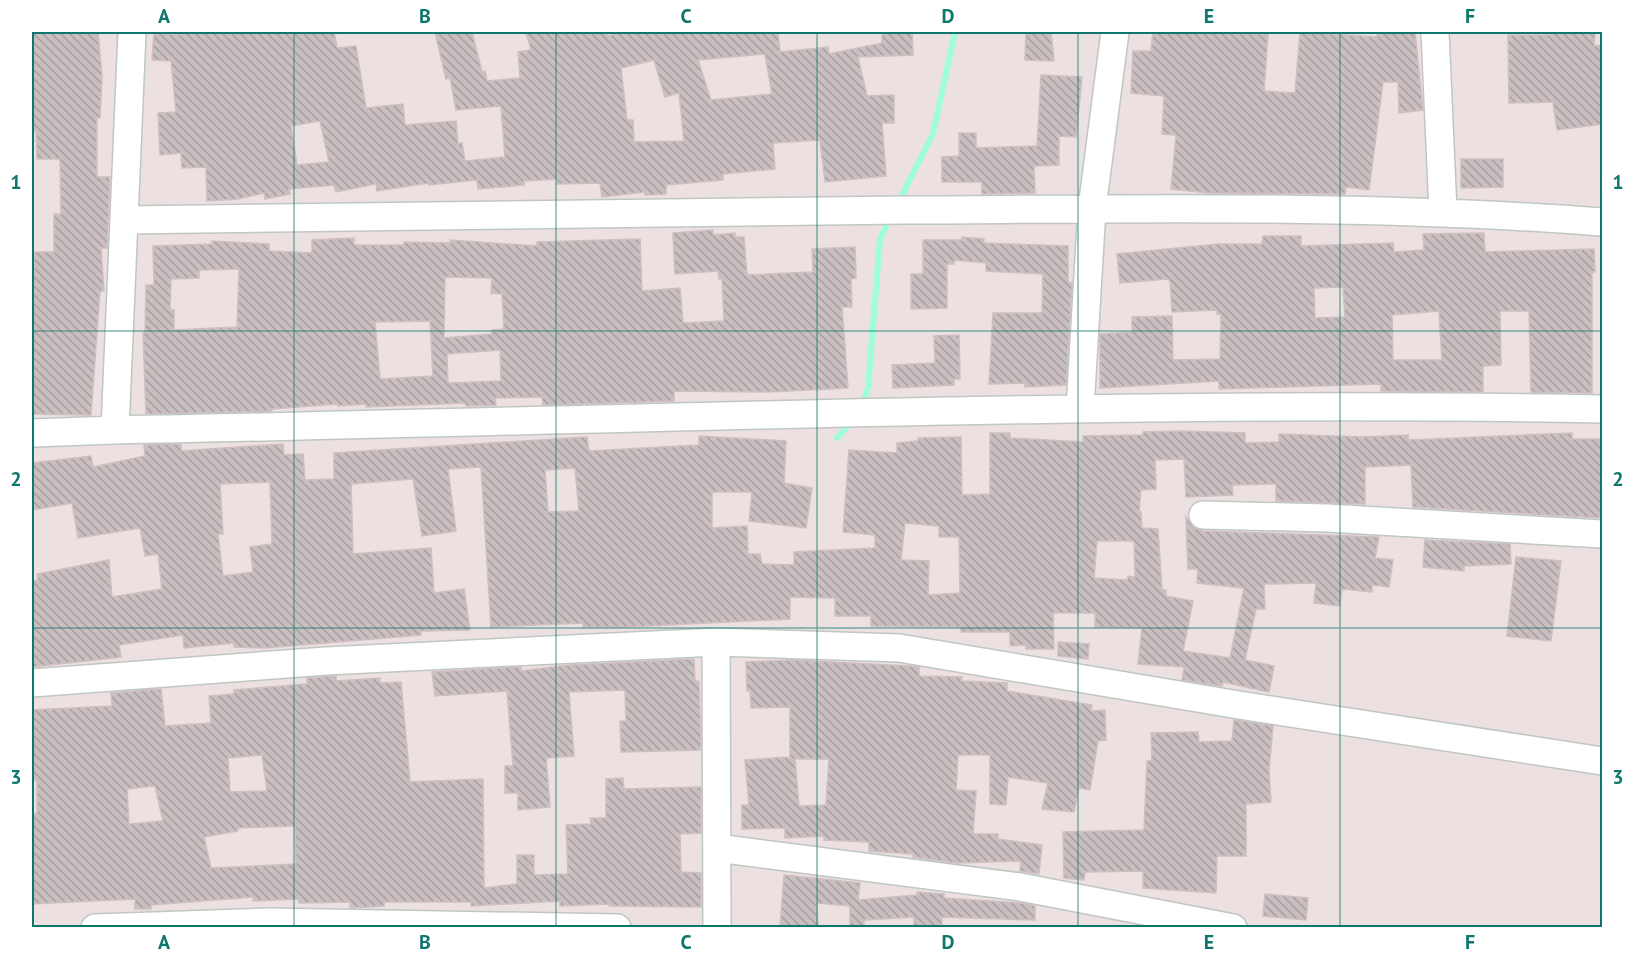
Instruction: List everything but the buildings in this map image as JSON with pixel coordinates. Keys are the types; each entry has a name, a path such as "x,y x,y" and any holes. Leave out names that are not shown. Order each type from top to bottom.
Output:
{"street":[{"path":"115,430 132,32"},
{"path":"1080,409 1092,208 1115,32"},
{"path":"1435,32 1443,212"},
{"path":"124,220 428,214 1092,208 1443,212 1602,222"},
{"path":"32,433 513,423 838,412 1374,405 1602,409"},
{"path":"1203,515 1327,519 1602,534"},
{"path":"32,682 326,661 716,642 899,648 1245,706 1602,761"},
{"path":"716,642 717,927"},
{"path":"717,848 1020,887 1180,922 1233,927"},
{"path":"95,927 269,922 617,927"}],"waterway":[{"path":"898,203 933,134 955,32"},
{"path":"862,405 868,388 880,239 890,218"},
{"path":"837,438 852,421"}]}
